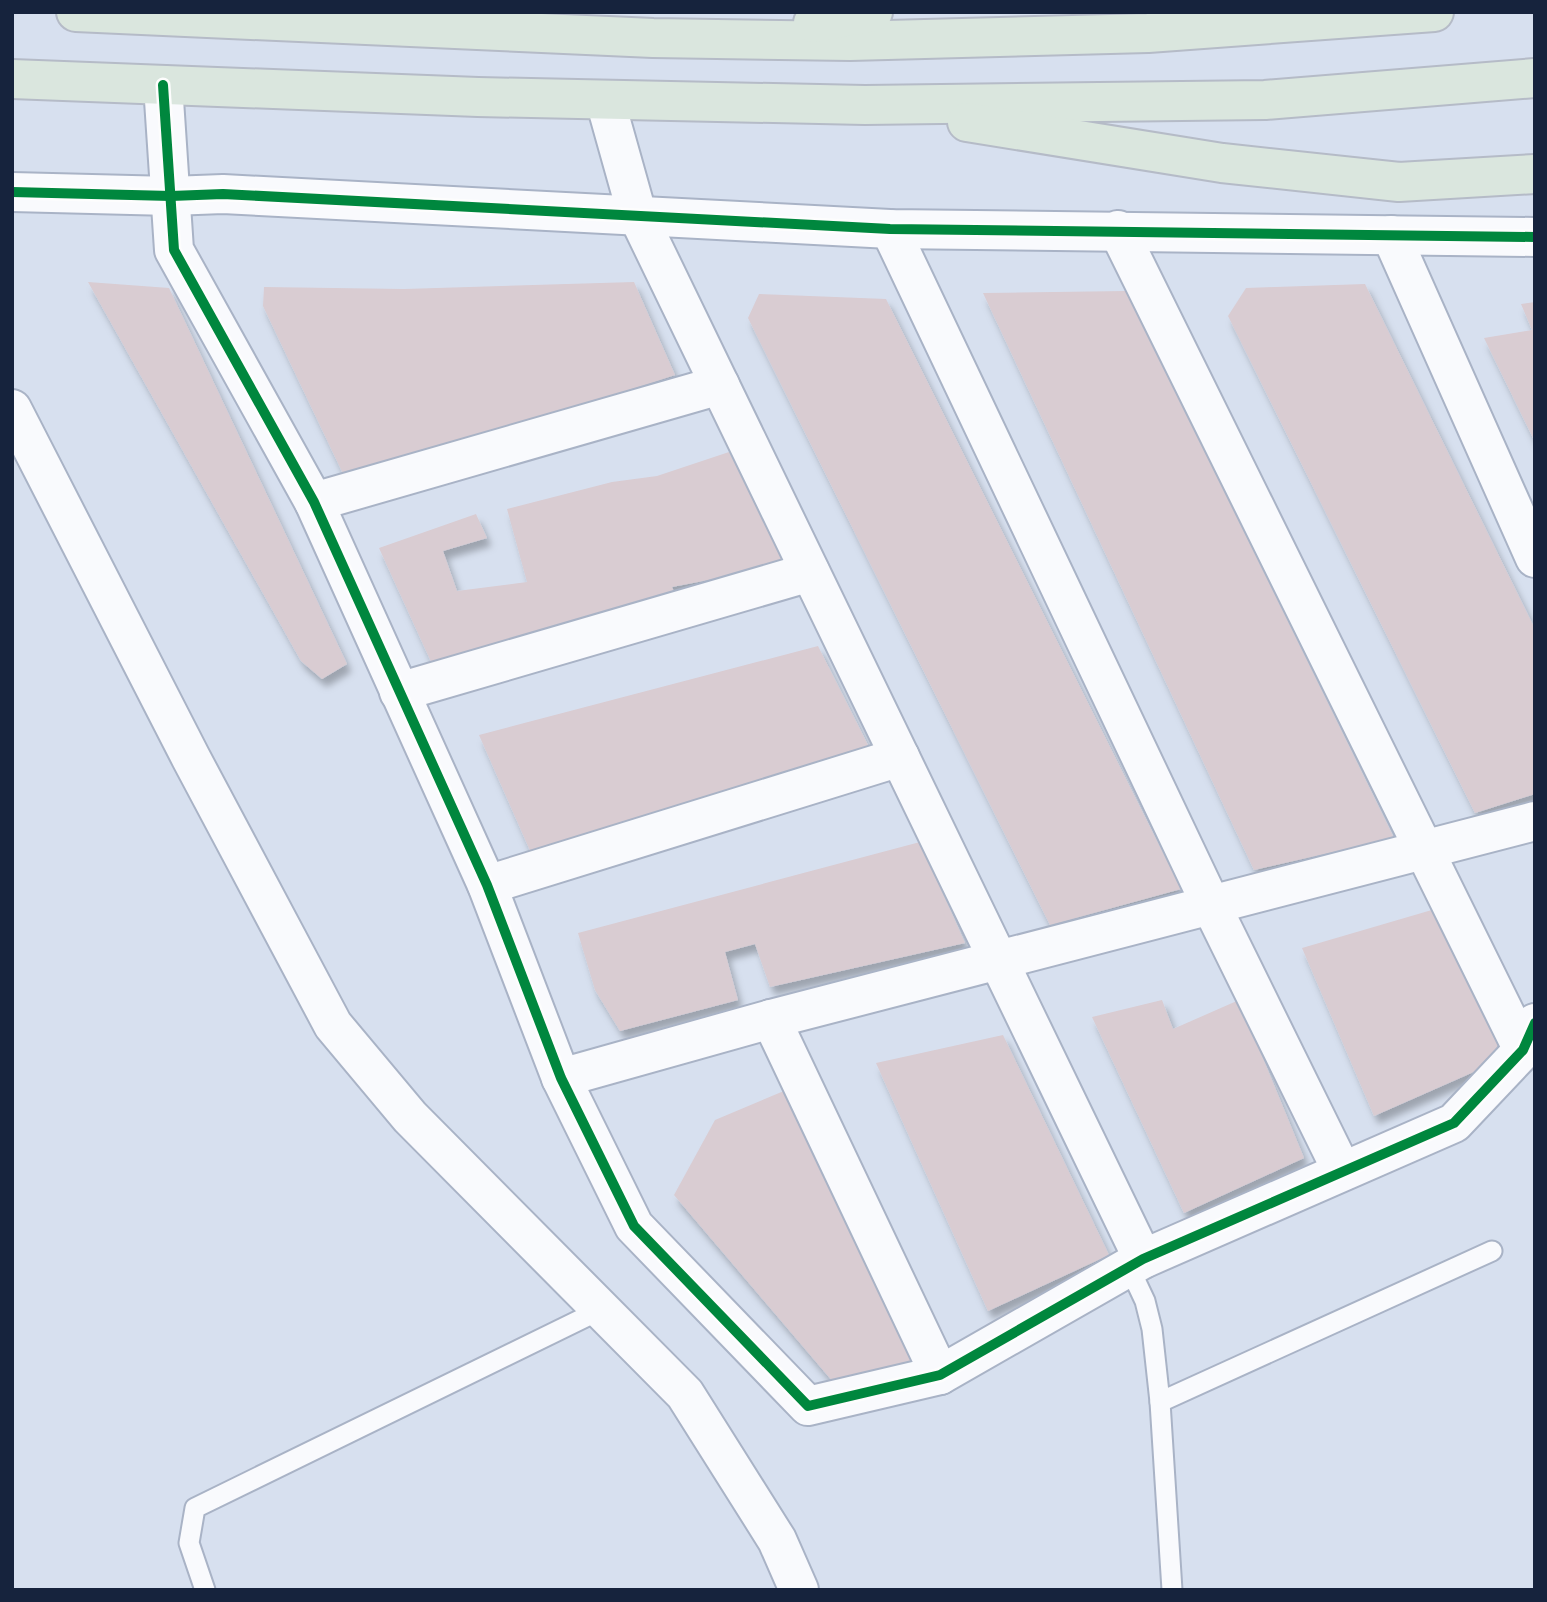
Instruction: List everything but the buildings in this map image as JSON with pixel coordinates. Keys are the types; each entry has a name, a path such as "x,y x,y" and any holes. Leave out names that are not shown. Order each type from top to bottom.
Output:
{"highway":[{"path":"76,12 639,37 850,41 1148,33 1434,12"},
{"path":"730,38 873,12"},
{"path":"12,79 605,100 865,106 1265,100 1535,78"},
{"path":"865,106 1222,163 1399,181 1532,181"}],"street":[{"path":"163,85 174,250 314,502 487,886 562,1077 634,1226 808,1406 940,1375 1136,1263 1454,1123 1529,1037 1423,850 1118,230"},
{"path":"605,100 637,214 998,960 1136,1263"},
{"path":"12,192 171,196 223,194 890,229 1535,237"},
{"path":"890,229 1211,905 1342,1171"},
{"path":"1391,235 1535,558"},
{"path":"314,502 720,385"},
{"path":"12,409 191,758 334,1024 410,1117 685,1394 777,1540 799,1590"},
{"path":"399,692 810,572"},
{"path":"487,886 900,757"},
{"path":"562,1077 771,1019 1535,821"},
{"path":"771,1019 940,1375"}],"lane":[{"path":"1160,1402 1492,1251"},
{"path":"1136,1263 1152,1329 1160,1402 1172,1590"},
{"path":"205,1590 189,1543 195,1508 600,1310"}],"cycle path":[{"path":"163,85 174,250 314,502 487,885 561,1078 634,1226 808,1406 940,1375 1143,1259 1454,1123 1523,1050 1535,1023"},
{"path":"12,192 171,196 223,194 890,229 1535,237"}]}
